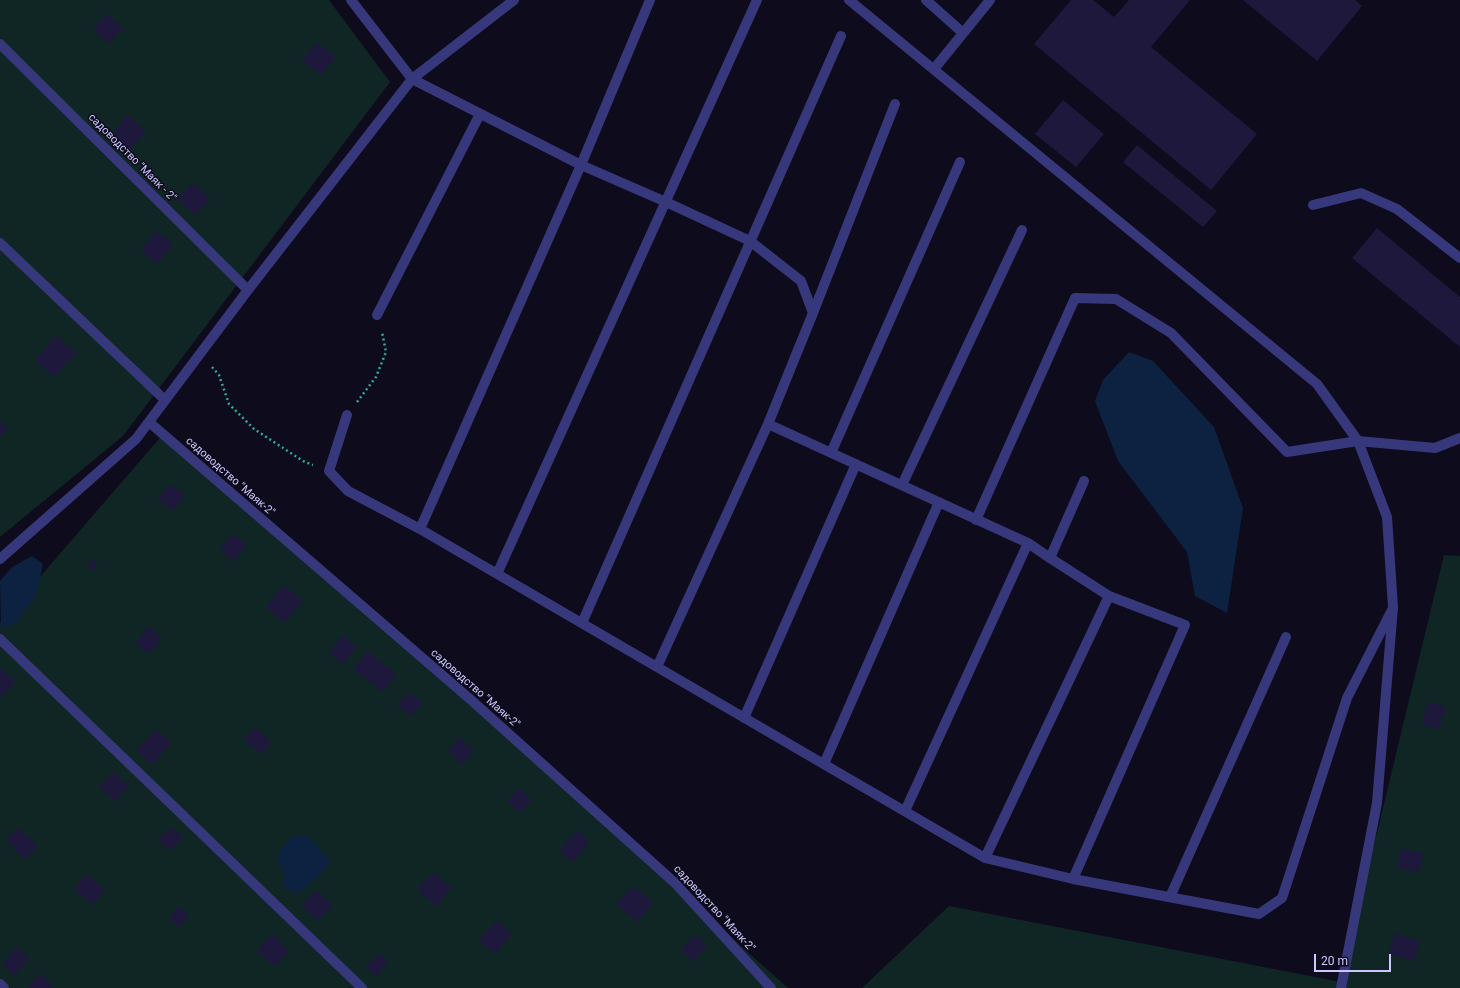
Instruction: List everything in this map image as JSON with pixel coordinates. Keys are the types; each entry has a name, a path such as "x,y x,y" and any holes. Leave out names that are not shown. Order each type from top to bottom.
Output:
{"street":[{"path":"350,0 412,80 581,165 750,241 801,281 814,313"},
{"path":"0,560 136,439 248,290 412,80 514,0"},
{"path":"420,529 581,165 650,0"},
{"path":"497,574 757,0"},
{"path":"849,0 1317,384 1358,441 1387,517 1393,607 1377,803 1341,988"},
{"path":"926,0 963,33"},
{"path":"934,69 990,0"},
{"path":"582,623 841,36"},
{"name":"садоводство \"Маяк - 2\"","path":"0,44 248,290"},
{"path":"658,667 768,424 814,313 895,104"},
{"path":"377,315 480,114"},
{"path":"831,453 960,162"},
{"path":"1313,205 1361,193 1397,209 1460,258"},
{"path":"902,485 1022,230"},
{"path":"0,243 165,400"},
{"path":"976,520 1075,298 1116,299 1171,333 1287,452 1358,441 1435,448 1460,438"},
{"path":"347,414 329,471 348,492 420,529 985,858 1073,879 1259,914 1282,898 1347,698 1393,607"},
{"name":"садоводство \"Маяк-2\"","path":"149,422 470,699 675,883 772,988"},
{"path":"768,424 1028,543 1109,596 1185,625 1073,879"},
{"path":"744,718 856,464"},
{"path":"1050,558 1084,481"},
{"path":"824,764 939,502"},
{"path":"905,812 1028,543"},
{"path":"985,858 1109,596"},
{"path":"1170,897 1286,637"},
{"path":"0,639 362,988"},
{"path":"0,984 4,988"}],"path":[{"path":"347,414 376,377 386,352 377,315"},
{"path":"199,354 220,375 230,404 254,429 303,461 329,471"}],"green space":[{"path":"0,0 329,0 390,82 123,436 0,537"},
{"path":"165,432 788,988 0,988 0,623"},
{"path":"1444,555 1460,556 1460,988 862,988 949,906 1341,982"}],"water":[{"path":"1129,352 1153,361 1214,427 1243,508 1227,613 1195,596 1187,552 1118,461 1095,401 1103,380"},
{"path":"32,556 43,564 36,596 16,623 1,629 0,581 12,567"},
{"path":"293,835 305,835 319,847 331,862 304,889 294,894 282,885 285,875 278,861 281,849"}],"building":[{"path":"1071,0 1093,0 1114,17 1129,0 1190,0 1151,47 1257,134 1211,190 1034,44"},
{"path":"1243,0 1355,0 1362,6 1317,61"},
{"path":"107,14 123,28 109,44 93,29"},
{"path":"317,42 335,57 321,75 302,60"},
{"path":"1063,100 1104,134 1076,167 1035,134"},
{"path":"127,115 146,131 128,152 110,136"},
{"path":"1137,145 1217,211 1203,227 1123,162"},
{"path":"192,183 210,198 196,215 178,200"},
{"path":"1377,228 1460,297 1460,347 1352,258"},
{"path":"157,230 173,244 157,264 141,251"},
{"path":"56,336 76,353 54,377 35,360"},
{"path":"0,421 8,428 0,437"},
{"path":"171,484 185,496 173,511 158,499"},
{"path":"234,534 247,545 233,561 220,549"},
{"path":"92,559 98,565 93,570 87,564"},
{"path":"284,585 303,601 284,623 266,607"},
{"path":"149,626 162,638 149,654 135,643"},
{"path":"343,635 357,647 343,664 329,652"},
{"path":"367,651 397,675 382,692 354,669"},
{"path":"0,668 15,682 0,697"},
{"path":"409,692 422,703 411,716 398,705"},
{"path":"1428,702 1446,706 1439,729 1422,724"},
{"path":"255,727 271,742 260,754 244,739"},
{"path":"156,729 171,742 152,765 136,751"},
{"path":"459,737 474,750 462,764 448,751"},
{"path":"113,772 129,786 115,801 99,787"},
{"path":"519,788 532,800 520,813 507,801"},
{"path":"171,827 183,838 170,851 158,840"},
{"path":"18,828 37,846 25,859 6,840"},
{"path":"577,830 590,842 573,862 560,851"},
{"path":"1401,849 1423,853 1419,872 1397,868"},
{"path":"433,872 452,888 436,906 417,889"},
{"path":"88,874 105,891 92,905 74,889"},
{"path":"633,886 653,903 637,922 616,904"},
{"path":"316,890 333,905 318,921 302,906"},
{"path":"179,906 189,916 179,927 169,918"},
{"path":"497,920 512,934 495,954 479,940"},
{"path":"1395,933 1420,941 1414,961 1389,954"},
{"path":"272,934 289,951 274,967 257,950"},
{"path":"695,935 707,946 693,961 681,950"},
{"path":"16,947 29,958 15,975 2,964"},
{"path":"379,953 388,962 376,976 366,967"},
{"path":"40,974 53,986 52,988 30,988 28,986"}]}
